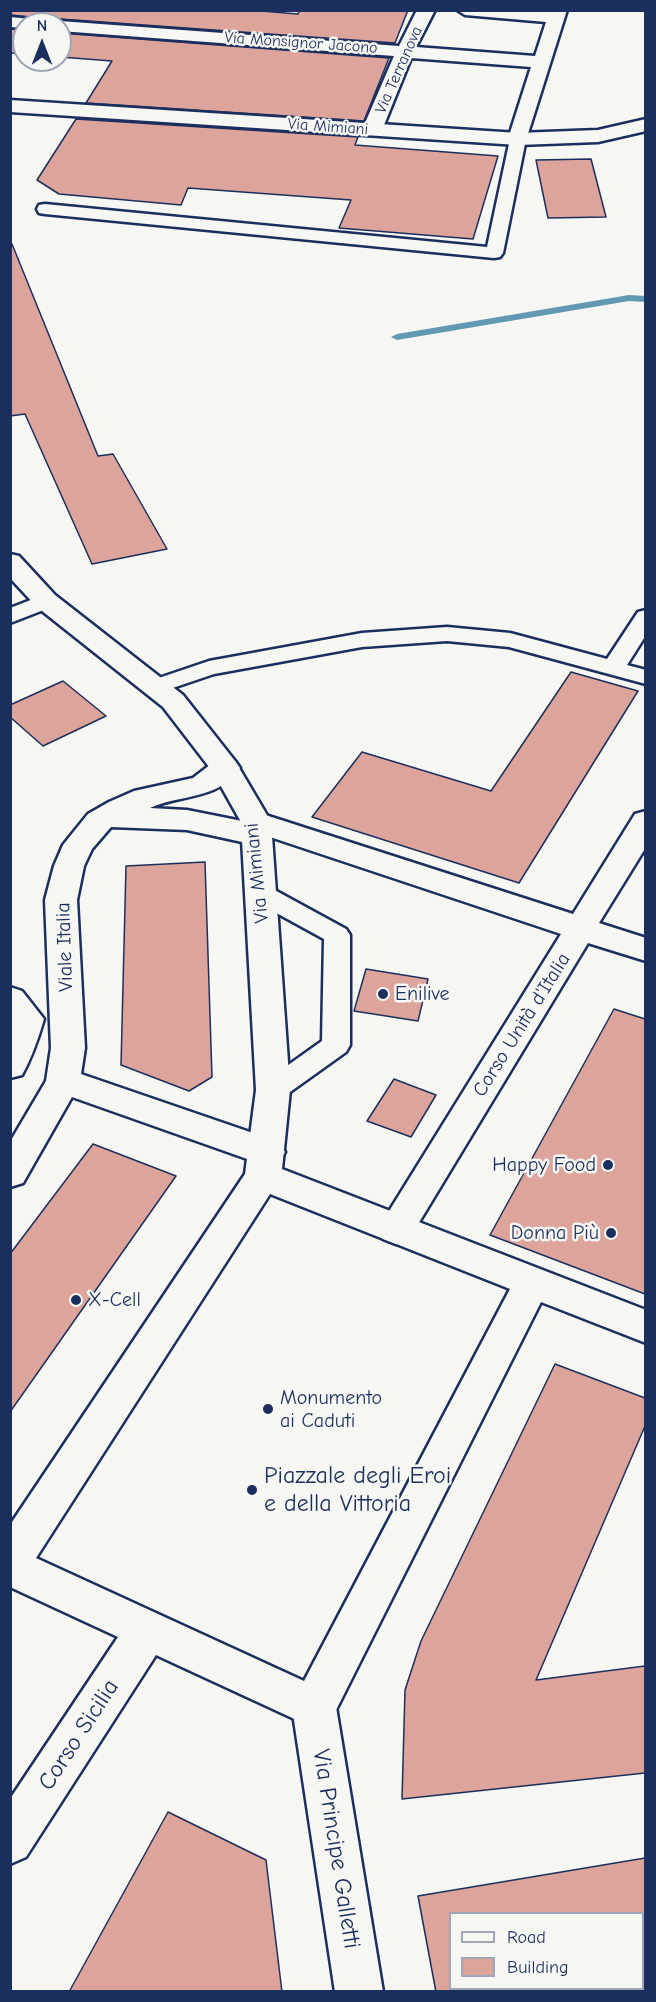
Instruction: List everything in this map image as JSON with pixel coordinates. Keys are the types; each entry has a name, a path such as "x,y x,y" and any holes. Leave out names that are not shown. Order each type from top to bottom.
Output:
{"street":[{"name":"Via Terranova","path":"372,130 405,51 426,10"},
{"path":"465,10 556,14 518,139"},
{"name":"Via Monsignor Jacono","path":"72,27 542,62"},
{"name":"Via Mimiani","path":"10,106 518,139 598,136 645,125"},
{"name":"Via Mimiani","path":"10,562 46,601 173,700 225,768 256,828 273,1090 265,1164"},
{"name":"Viale Italia","path":"10,1173 63,1081 68,1048 61,900 69,866 78,845 99,821 145,798 203,785 225,768"},
{"path":"99,821 142,816 256,828 645,950"},
{"name":"Corso Unità d'Italia","path":"396,1229 582,929 645,821"},
{"path":"10,999 27,1019 20,1045 10,1066"},
{"path":"63,1081 265,1164 396,1229 645,1327"},
{"path":"265,1164 10,1564 314,1707 532,1283"},
{"name":"Corso Sicilia","path":"10,1841 148,1629"},
{"name":"Via Principe Galletti","path":"314,1707 359,1992"}],"lane":[{"path":"45,209 494,253 518,139"},
{"path":"10,616 46,601"},
{"path":"613,668 645,617"},
{"path":"155,687 209,668 351,642 447,634 510,640 645,677"},
{"path":"260,893 336,935 336,1045 273,1090"}],"building":[{"path":"10,10 249,10 298,14 300,10 408,10 395,43 72,20 72,12 12,12 10,15"},
{"path":"10,29 12,29 12,53 10,53"},
{"path":"72,34 389,58 364,121 86,103 112,61 72,58"},
{"path":"76,119 358,137 355,145 498,156 473,239 339,228 351,200 188,188 181,205 59,194 37,180"},
{"path":"591,159 606,217 548,218 536,160"},
{"path":"10,244 12,244 98,456 113,454 167,549 92,564 25,414 10,416"},
{"path":"571,672 638,691 519,883 312,817 362,752 491,791"},
{"path":"63,681 106,716 43,746 10,717 10,705"},
{"path":"205,862 212,1077 189,1091 121,1065 126,866"},
{"path":"366,969 428,979 418,1021 354,1011"},
{"path":"614,1009 645,1019 645,1294 490,1235"},
{"path":"394,1079 436,1095 411,1137 367,1121"},
{"path":"93,1144 176,1176 10,1412 10,1254"},
{"path":"555,1364 645,1398 645,1426 536,1680 645,1666 645,1773 402,1799 405,1690 421,1641"},
{"path":"168,1812 266,1860 282,1992 69,1992"},
{"path":"645,1858 645,1992 436,1992 418,1896"}],"waterway":[{"path":"397,337 629,298 646,299"}],"place":[{"name":"Enilive","path":"383,994"},
{"name":"Happy Food","path":"608,1165"},
{"name":"Donna Più","path":"611,1233"},
{"name":"X-Cell","path":"76,1300"},
{"name":"Monumento ai Caduti","path":"268,1409"},
{"name":"Piazzale degli Eroi e della Vittoria","path":"252,1490"}]}
